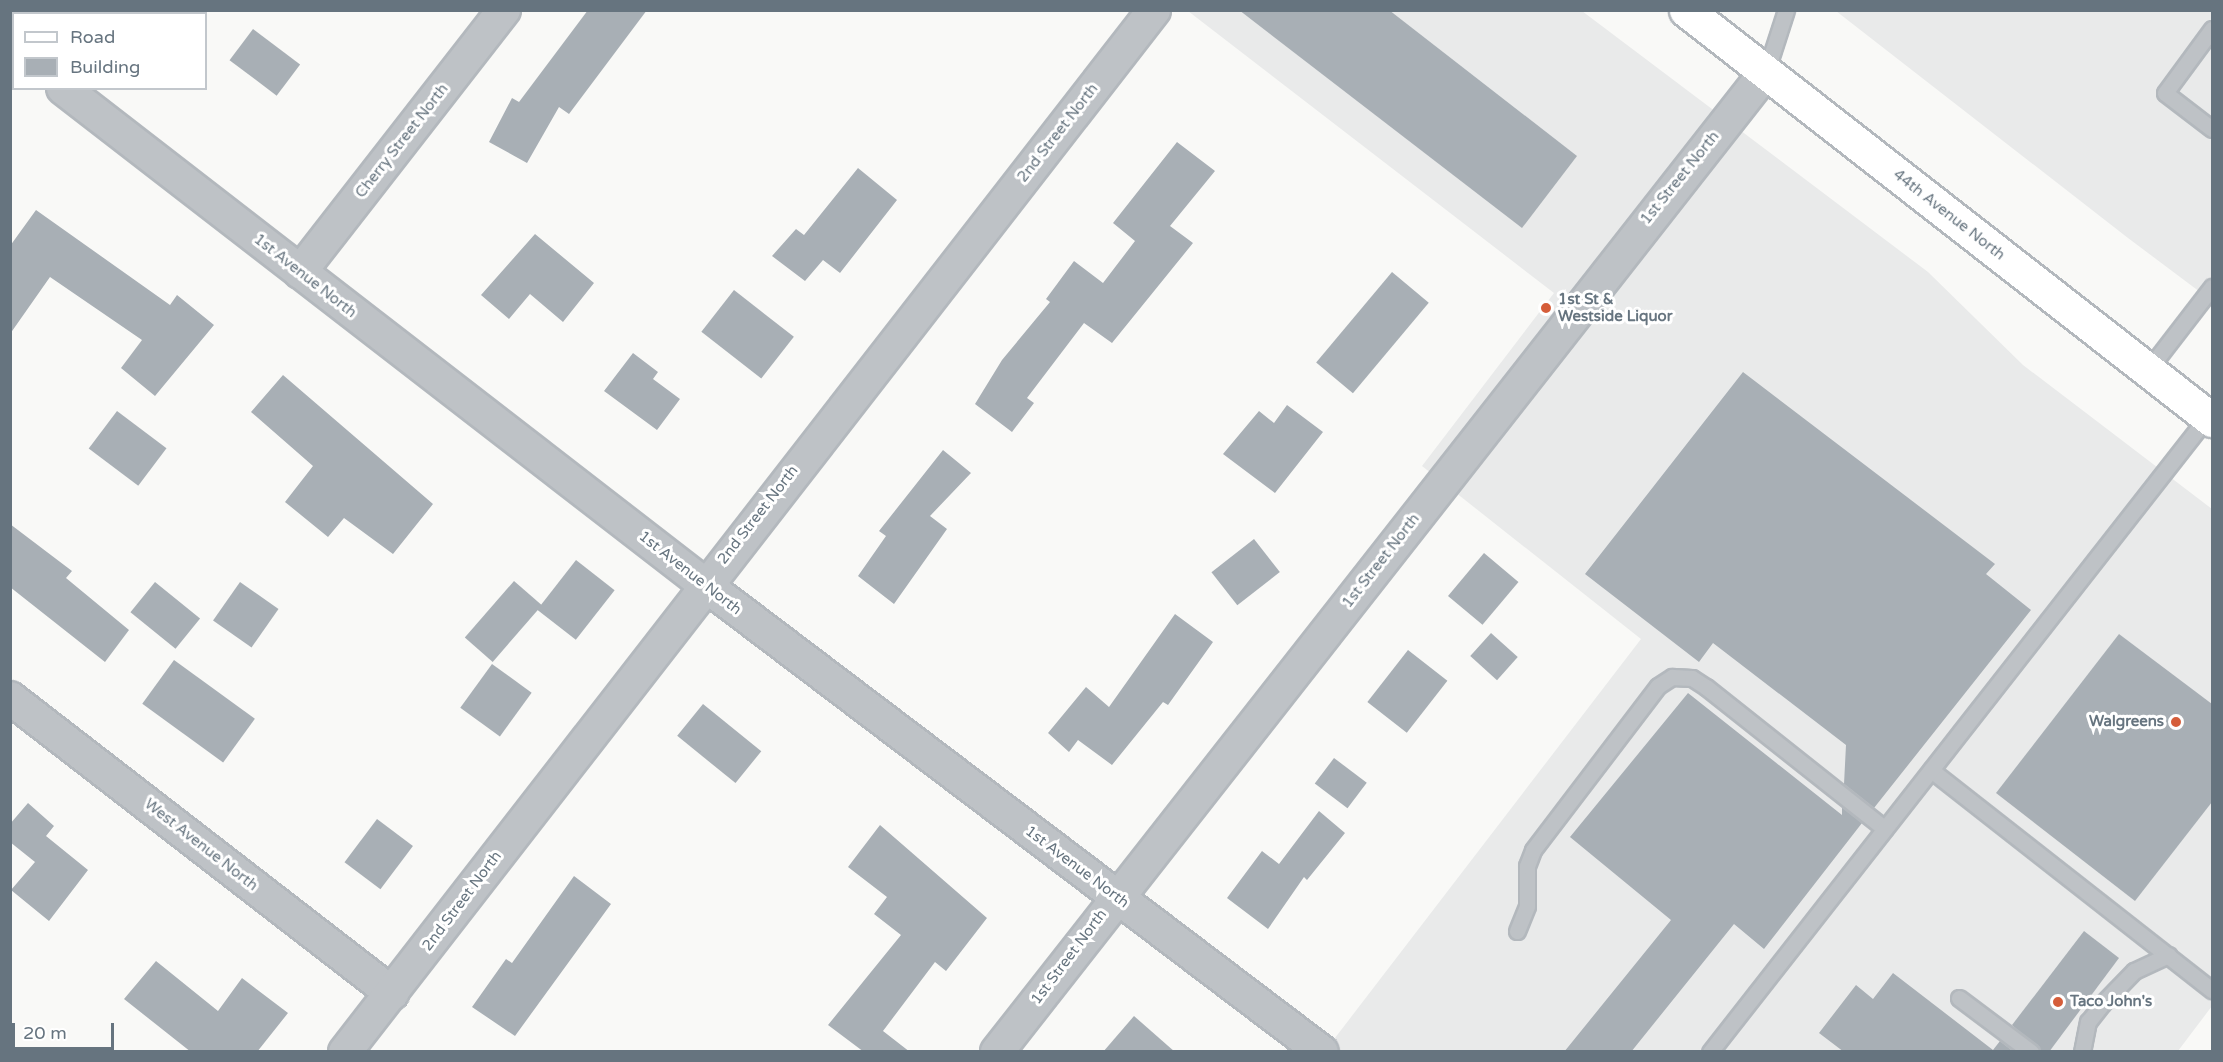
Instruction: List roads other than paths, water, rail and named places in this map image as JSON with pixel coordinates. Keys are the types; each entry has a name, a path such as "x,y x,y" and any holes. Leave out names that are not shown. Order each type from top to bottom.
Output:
{"main road":[{"name":"44th Avenue North","path":"1686,10 2210,418"}],"street":[{"name":"Cherry Street North","path":"300,272 504,10"},
{"name":"2nd Street North","path":"345,1052 704,584 1154,10"},
{"name":"1st Street North","path":"1008,1046 1115,897 1766,72"},
{"name":"1st Avenue North","path":"66,90 1307,1047"},
{"name":"West Avenue North","path":"10,698 392,993"}],"lane":[{"path":"1766,72 1786,10"},
{"path":"2212,29 2165,93 2212,129"},
{"path":"2148,370 2212,286"},
{"path":"1710,1052 1930,770 2210,418"},
{"path":"1517,931 1527,906 1527,866 1533,850 1658,686 1672,677 1692,678 1706,687 1885,829"},
{"path":"1930,770 2212,990"},
{"path":"2082,1052 2088,1022 2102,1004 2134,971 2168,955"},
{"path":"1959,998 2031,1052"}],"place":[{"name":"1st St & Westside Liquor","path":"1546,308"},
{"name":"Walgreens","path":"2176,722"},
{"name":"Taco John's","path":"2058,1002"}]}
